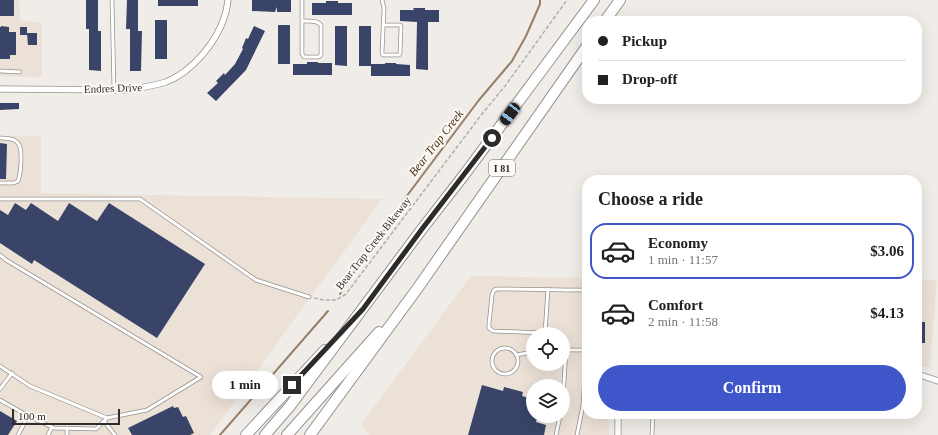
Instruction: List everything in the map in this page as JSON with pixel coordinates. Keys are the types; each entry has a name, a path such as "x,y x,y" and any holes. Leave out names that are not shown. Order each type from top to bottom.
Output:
{"highway":[{"name":"I 81","path":"582,16 594,0"},
{"path":"609,16 620,0"},
{"name":"I 81","path":"265,435 290,406 582,16"},
{"name":"I 81","path":"287,435 416,289 582,53"},
{"path":"310,435 416,289"},
{"path":"246,435 363,309"}],"street":[{"name":"Endres Drive","path":"0,89 127,90 166,82 176,77 192,65 206,50 219,31 225,15 228,0"},
{"path":"922,376 938,381"},
{"path":"618,419 618,435"}],"lane":[{"path":"112,0 114,90"},
{"path":"302,0 302,21 302,54 304,56 319,57 321,55 321,24 320,22 302,21"},
{"path":"382,0 384,8 382,53 383,55 399,55 401,26 384,25"},
{"path":"0,71 20,72"},
{"path":"0,138 6,138 18,143 20,147 20,174 18,181 14,183 0,184"},
{"path":"0,199 140,199 256,280 309,297"},
{"path":"0,255 201,377 147,410 105,420 96,429 54,428 28,416 0,400"},
{"path":"526,333 493,331 490,328 489,324 492,295 494,290 582,290"},
{"path":"545,327 548,290"},
{"path":"499,349 509,349 516,355 518,360 517,365 510,372 505,374 500,373 493,366 492,357 499,349"},
{"path":"570,350 582,350"},
{"path":"516,355 526,353"},
{"path":"0,366 30,386 105,420 115,435"},
{"path":"0,389 12,373"},
{"path":"577,435 582,410"},
{"path":"18,435 28,416"},
{"path":"652,435 653,419"},
{"path":"556,435 559,423"},
{"path":"48,435 52,427"},
{"path":"67,428 67,435"}],"path":[{"name":"Bear Trap Creek Bikeway","path":"309,297 323,300 336,300 346,294 482,114 506,86 567,0"}],"shaded area":[{"path":"0,0 19,0 20,20 42,23 42,77 0,76"},
{"path":"0,136 41,136 41,193 382,199 210,435 0,435"},
{"path":"471,276 582,278 582,419 609,419 609,435 369,435 361,424"},
{"path":"922,279 937,280 930,367 922,367"}],"building":[{"path":"0,0 14,0 14,16 0,16"},
{"path":"86,0 98,0 98,31 101,31 101,71 89,70 89,29 86,29"},
{"path":"127,0 138,0 138,31 142,31 141,71 130,71 130,29 126,29"},
{"path":"158,0 198,0 198,6 158,6"},
{"path":"252,0 291,0 291,12 277,12 277,7 275,12 252,11"},
{"path":"326,1 352,3 352,15 312,15 312,3 326,3"},
{"path":"413,8 439,10 439,22 428,22 428,70 416,69 417,22 400,21 400,10 414,10"},
{"path":"155,20 167,20 167,59 155,59"},
{"path":"278,25 290,25 290,64 278,64"},
{"path":"1,26 9,27 9,32 16,32 16,55 10,55 10,59 0,59"},
{"path":"254,26 265,31 246,70 216,101 207,93 218,83 216,81 224,73 225,75 235,64 243,49 242,48 246,38 248,39"},
{"path":"335,26 347,26 347,66 335,65"},
{"path":"359,26 371,26 371,66 359,66"},
{"path":"20,27 27,27 27,35 20,35"},
{"path":"27,33 37,33 37,45 28,45"},
{"path":"307,62 332,63 332,75 293,75 293,64 307,64"},
{"path":"385,63 410,65 410,76 371,76 371,64"},
{"path":"0,103 19,103 19,109 0,110"},
{"path":"0,143 7,144 6,179 0,179"},
{"path":"15,203 26,210 31,203 58,221 69,203 97,221 109,203 205,264 157,338 34,260 32,264 0,243 0,210 8,215"},
{"path":"922,322 925,322 925,343 922,343"},
{"path":"482,385 503,391 504,387 523,392 522,396 526,397 526,423 539,423 546,425 544,435 468,435"},
{"path":"173,406 174,408 178,407 183,417 186,416 194,433 190,435 132,435 128,428"},
{"path":"0,411 17,421 8,435 0,435"}],"waterway":[{"name":"Bear Trap Creek","path":"340,294 374,242 392,221 406,197 479,100 512,61 526,36 540,4 540,0"},
{"name":"Bear Trap Creek","path":"220,435 328,311"}],"route":[{"path":"292,385 363,309 492,138"}]}
